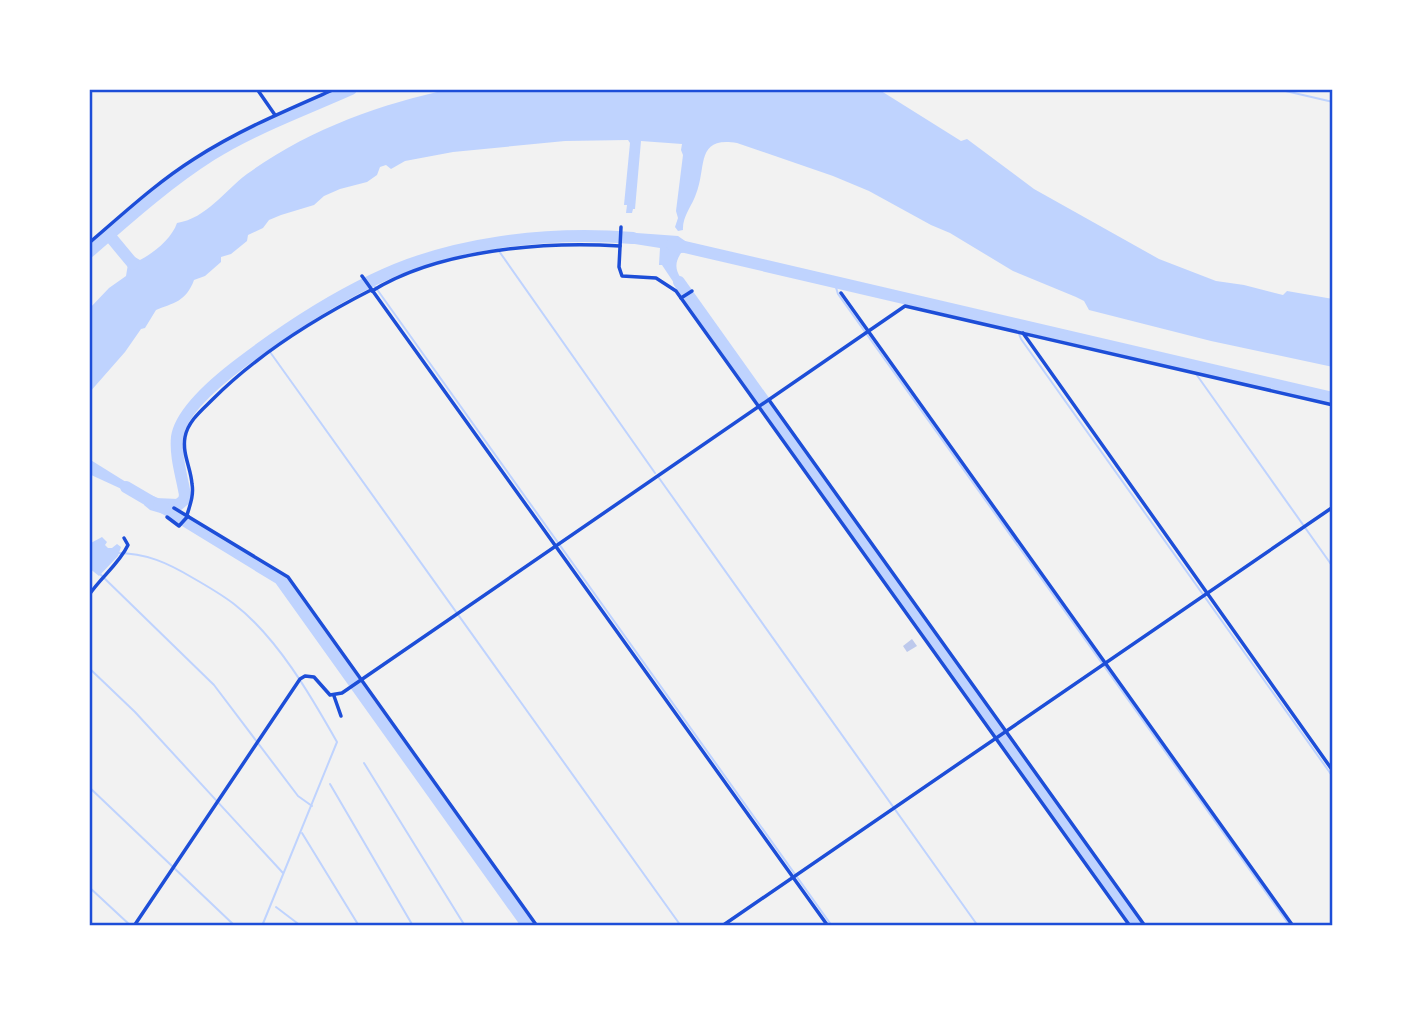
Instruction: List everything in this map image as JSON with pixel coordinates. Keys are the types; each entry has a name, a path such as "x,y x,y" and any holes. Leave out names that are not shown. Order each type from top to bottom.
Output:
{"street":[{"path":"257,89 275,115"},
{"path":"90,241 193,159 242,131 335,89"},
{"path":"621,229 619,267 622,276 661,280 682,298 1130,926"},
{"path":"167,517 179,526 187,517 192,484 184,453 187,429 194,418 223,388 293,334 385,282 428,267 498,251 578,243 620,244"},
{"path":"362,277 558,545 828,926"},
{"path":"682,298 691,291"},
{"path":"841,293 866,333 1293,926"},
{"path":"134,926 298,680 305,676 314,677 327,694 334,696 352,686 905,306 1333,405"},
{"path":"1020,332 1333,771"},
{"path":"768,400 1145,926"},
{"path":"722,926 1333,507"},
{"path":"174,508 283,573 537,926"},
{"path":"89,595 124,553 126,539"},
{"path":"334,696 341,716"}],"water":[{"path":"451,89 878,89 961,141 967,139 1034,189 1159,259 1216,281 1283,295 1287,291 1333,299 1333,367 1211,341 1089,310 1084,301 1013,271 950,233 869,191 737,143 714,144 708,149 683,230 678,231 675,227 678,218 676,211 682,144 641,141 635,209 632,213 626,213 627,205 624,205 630,143 628,140 565,141 453,152 405,161 391,169 386,165 380,167 377,175 367,182 340,189 324,196 314,205 269,220 263,228 248,235 247,241 231,254 221,257 221,262 205,276 194,280 183,297 156,310 145,328 141,329 89,393 89,309 109,288 126,276 128,264 122,256 124,251 140,260 145,257 167,239 177,223 197,216 247,174 318,132 370,111"},
{"path":"623,232 678,236 688,243 687,252 681,253 678,258 677,268 679,276 689,289 682,295 662,265 659,265 660,248 622,242"},
{"path":"89,459 142,492 139,497 89,474"},
{"path":"148,494 168,502 171,509 167,515 150,510 144,505"},
{"path":"102,537 108,548 117,544 121,547 118,556 99,576 89,568 89,544"}],"building":[{"path":"912,639 917,646 907,652 903,646"}],"waterway":[{"path":"89,252 163,189 227,145 351,89"},
{"path":"1277,89 1333,102"},
{"path":"109,235 133,264"},
{"path":"126,487 155,504 178,505 184,500 177,437 194,405 224,376 273,339 322,307 373,280 434,256 500,242 568,236 633,238"},
{"path":"494,244 655,473"},
{"path":"672,244 1333,398"},
{"path":"371,281 832,926"},
{"path":"834,281 838,294 1290,926"},
{"path":"679,282 1138,926"},
{"path":"1018,324 1021,339 1333,777"},
{"path":"265,345 681,926"},
{"path":"1189,364 1333,567"},
{"path":"659,478 978,926"},
{"path":"159,505 280,579 528,926"},
{"path":"117,553 138,555 166,563 234,604 279,650 337,742 262,926"},
{"path":"100,574 214,685 298,796 312,806"},
{"path":"89,668 135,712 283,873"},
{"path":"364,763 465,926"},
{"path":"330,784 413,926"},
{"path":"89,787 235,926"},
{"path":"302,833 359,926"},
{"path":"89,887 131,926"},
{"path":"276,907 301,926"}]}
